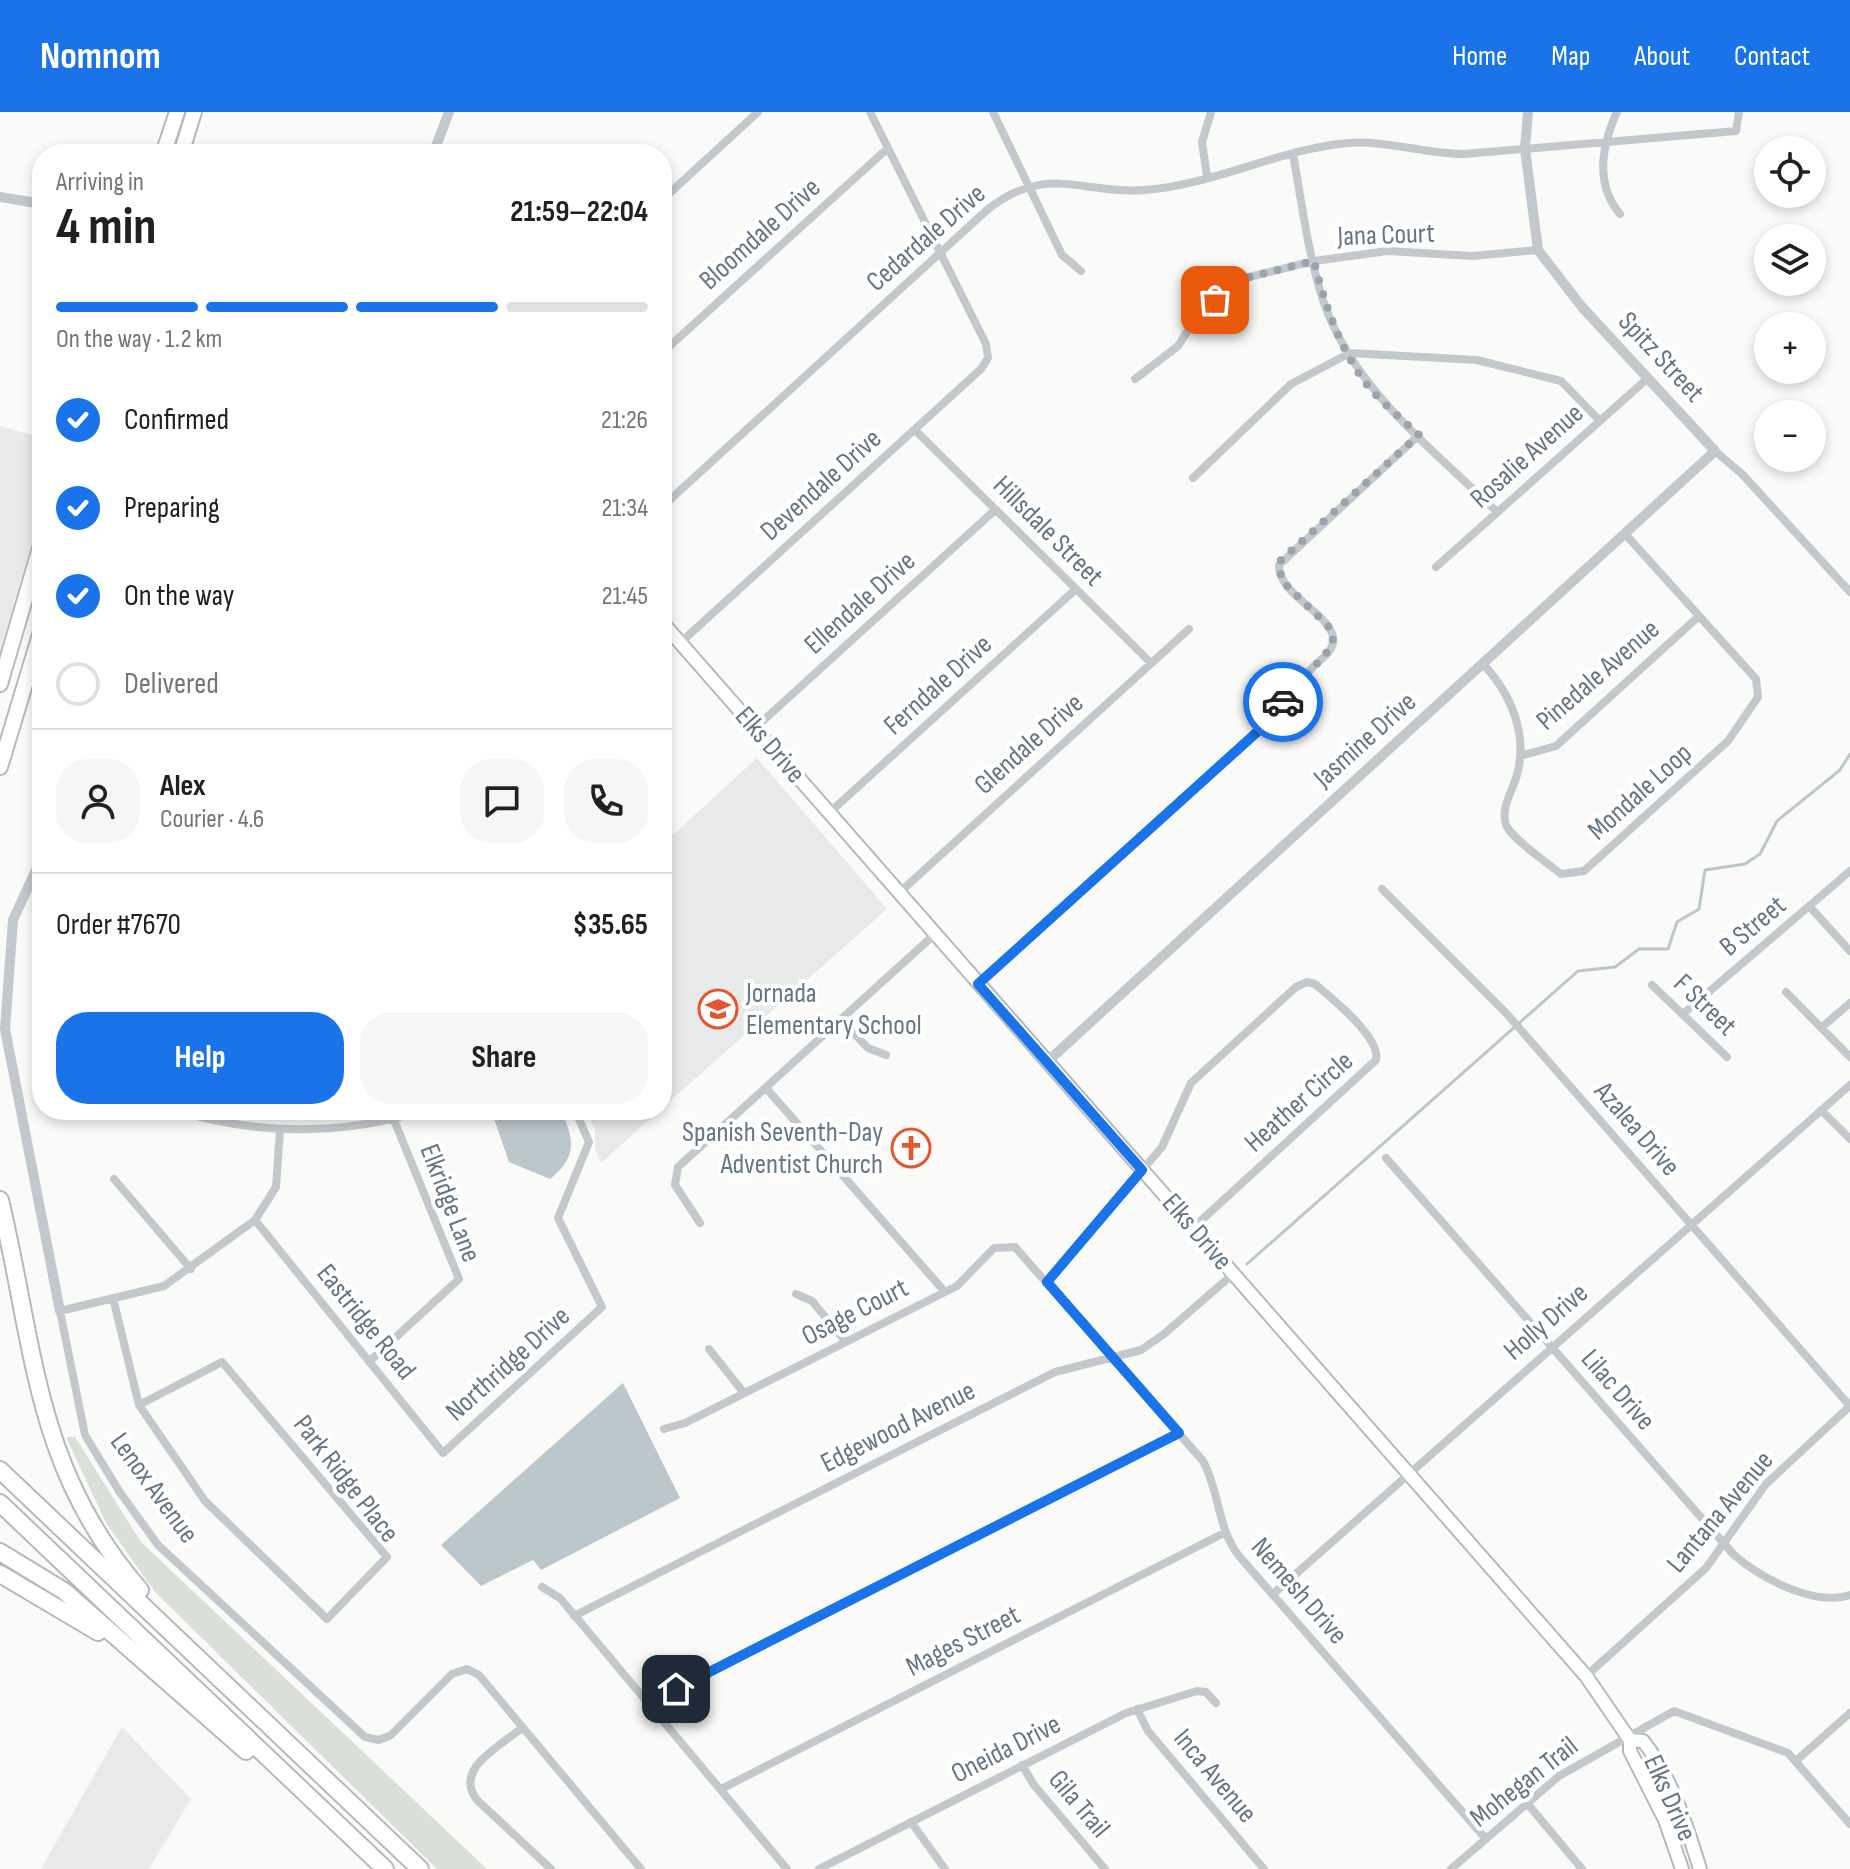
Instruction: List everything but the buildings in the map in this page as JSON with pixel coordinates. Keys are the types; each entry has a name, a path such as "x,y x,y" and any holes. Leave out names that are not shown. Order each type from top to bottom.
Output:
{"highway":[{"path":"0,1200 43,1414 82,1509 118,1565 217,1679"},
{"path":"0,1470 420,1869"},
{"path":"0,1503 385,1869"},
{"path":"0,1552 64,1591 260,1763 327,1814"},
{"path":"0,1574 83,1622 156,1674"}],"main road":[{"path":"166,144 177,112"},
{"path":"184,144 194,112"},
{"path":"0,684 32,578"},
{"name":"Elks Drive","path":"672,634 1586,1676 1629,1738 1630,1751 1665,1820 1682,1869"},
{"path":"0,767 32,661"},
{"name":"Elks Drive","path":"1629,1738 1645,1743 1657,1764 1681,1813 1700,1869"}],"street":[{"path":"437,144 449,112"},
{"path":"672,191 758,112"},
{"path":"870,112 941,253"},
{"path":"993,112 1062,255 1081,271"},
{"path":"1207,176 1202,142 1211,112"},
{"path":"1528,112 1525,149 1538,250"},
{"path":"1617,112 1605,144 1605,197 1620,214"},
{"name":"Cedardale Drive","path":"672,498 994,205 1028,187 1072,182 1146,190 1293,154 1360,142 1443,154 1605,144 1736,131 1739,112"},
{"name":"Bloomdale Drive","path":"672,344 888,148"},
{"path":"1293,154 1324,304 1350,353 1372,390 1497,512"},
{"path":"0,197 32,202"},
{"name":"Jana Court","path":"1135,379 1178,346 1196,318 1233,281 1314,261 1388,251 1472,256 1538,250"},
{"name":"Spitz Street","path":"1538,250 1582,307 1850,592"},
{"name":"Devendale Drive","path":"680,643 981,369 988,358 986,344 941,253"},
{"path":"1193,478 1291,384 1350,353 1477,360 1561,381 1600,421"},
{"name":"Rosalie Avenue","path":"1436,567 1648,378"},
{"name":"Hillsdale Street","path":"915,430 1151,663"},
{"path":"978,984 1266,724 1292,689 1328,651 1337,639 1284,583 1278,569 1285,555 1419,435"},
{"name":"Jasmine Drive","path":"1047,1062 1715,451"},
{"name":"Ellendale Drive","path":"755,728 995,510"},
{"name":"Mondale Loop","path":"1484,665 1502,684 1514,712 1520,756 1503,812 1507,829 1561,874 1584,871 1703,767 1728,741 1758,697 1756,679 1626,535"},
{"path":"1268,570 1278,569"},
{"name":"Ferndale Drive","path":"829,813 1076,589"},
{"name":"Pinedale Avenue","path":"1520,756 1556,746 1699,616"},
{"name":"Glendale Drive","path":"899,893 1189,629"},
{"name":"B Street","path":"1683,1014 1850,871"},
{"name":"Lenox Avenue","path":"32,879 13,920 8,955 5,1029 85,1435 119,1491 158,1545 365,1737 379,1740 391,1735 452,1674 467,1669 479,1675 641,1869"},
{"name":"Azalea Drive","path":"1382,889 1506,1013 1850,1406"},
{"path":"1810,907 1850,951"},
{"path":"700,1223 677,1189 676,1171 935,934"},
{"name":"Heather Circle","path":"1142,1170 1166,1141 1178,1104 1191,1083 1299,984 1315,984 1371,1038 1378,1052 1374,1063 1193,1228"},
{"name":"F Street","path":"1652,985 1727,1057"},
{"path":"1786,992 1850,1057"},
{"path":"1821,1028 1850,1003"},
{"path":"841,1020 868,1048 886,1055"},
{"name":"Holly Drive","path":"1273,1594 1850,1085"},
{"path":"766,1088 945,1292"},
{"path":"1821,1110 1850,1139"},
{"path":"205,1120 217,1124 280,1130 394,1120"},
{"name":"Elkridge Lane","path":"370,1361 459,1279 394,1120"},
{"name":"Northridge Drive","path":"443,1453 602,1307 558,1218 589,1142 579,1120"},
{"path":"60,1311 164,1286 255,1220 276,1187 280,1130"},
{"name":"Lilac Drive","path":"1386,1158 1724,1545 1746,1565 1774,1580 1822,1597 1850,1595"},
{"path":"1047,1282 1142,1170"},
{"path":"114,1179 191,1269"},
{"name":"Eastridge Road","path":"255,1220 443,1453"},
{"name":"Osage Court","path":"664,1429 685,1423 945,1292 966,1279 990,1251 1005,1245 1019,1250 1047,1282"},
{"name":"Edgewood Avenue","path":"574,1616 1055,1372 1079,1363 1114,1359 1157,1340 1233,1274"},
{"name":"Nemesh Drive","path":"1047,1282 1179,1433 1210,1475 1224,1533 1239,1556 1486,1839"},
{"path":"796,1294 812,1301 846,1342"},
{"name":"Park Ridge Place","path":"113,1298 139,1405 205,1501 327,1619 387,1557 222,1362 139,1405"},
{"path":"709,1349 744,1393"},
{"name":"Lantana Avenue","path":"1586,1676 1686,1588 1724,1545 1766,1484 1850,1406"},
{"path":"648,1703 1179,1433"},
{"name":"Mages Street","path":"721,1789 1224,1533"},
{"path":"542,1587 556,1594 787,1869"},
{"name":"Oneida Drive","path":"819,1869 1137,1709 1197,1691 1206,1692 1216,1703"},
{"name":"Inca Avenue","path":"1137,1709 1148,1731 1264,1869"},
{"name":"Mohegan Trail","path":"1451,1869 1559,1776 1629,1738 1662,1715 1679,1711 1779,1748 1797,1760"},
{"path":"1850,1713 1797,1760 1850,1824"},
{"path":"522,1728 479,1763 469,1775 468,1786 477,1800 551,1869"},
{"name":"Gila Trail","path":"1022,1765 1034,1785 1105,1869"},
{"path":"1527,1803 1582,1869"},
{"path":"911,1822 945,1869"}],"shaded area":[{"path":"0,426 32,435 32,541 0,650"},
{"name":"Jornada Elementary School","path":"757,758 887,909 672,1099 672,836"},
{"path":"494,1120 565,1120 571,1139 569,1155 550,1179 509,1162"},
{"path":"590,1120 649,1120 601,1163 595,1149 595,1129"},
{"path":"623,1383 680,1498 541,1570 533,1560 481,1586 441,1545"},
{"path":"66,1437 75,1437 141,1542 487,1869 437,1869 155,1592 106,1523"},
{"path":"122,1727 191,1799 149,1869 41,1869"}],"waterway":[{"path":"1247,1264 1578,971 1615,967 1639,949 1668,949 1677,922 1699,909 1705,870 1745,864 1760,854 1777,821 1840,770 1850,754"}],"way so far":[{"path":"1215,300 1233,281 1314,261 1324,304 1372,390 1419,435 1280,561 1278,569 1281,580 1328,626 1333,639 1328,651 1283,702"}],"place":[{"name":"Jornada Elementary School","path":"718,1009"},
{"name":"Spanish Seventh-Day Adventist Church","path":"911,1148"}],"route":[{"path":"676,1689 1179,1433 1047,1282 1142,1170 978,984 1266,724 1283,702"}]}
